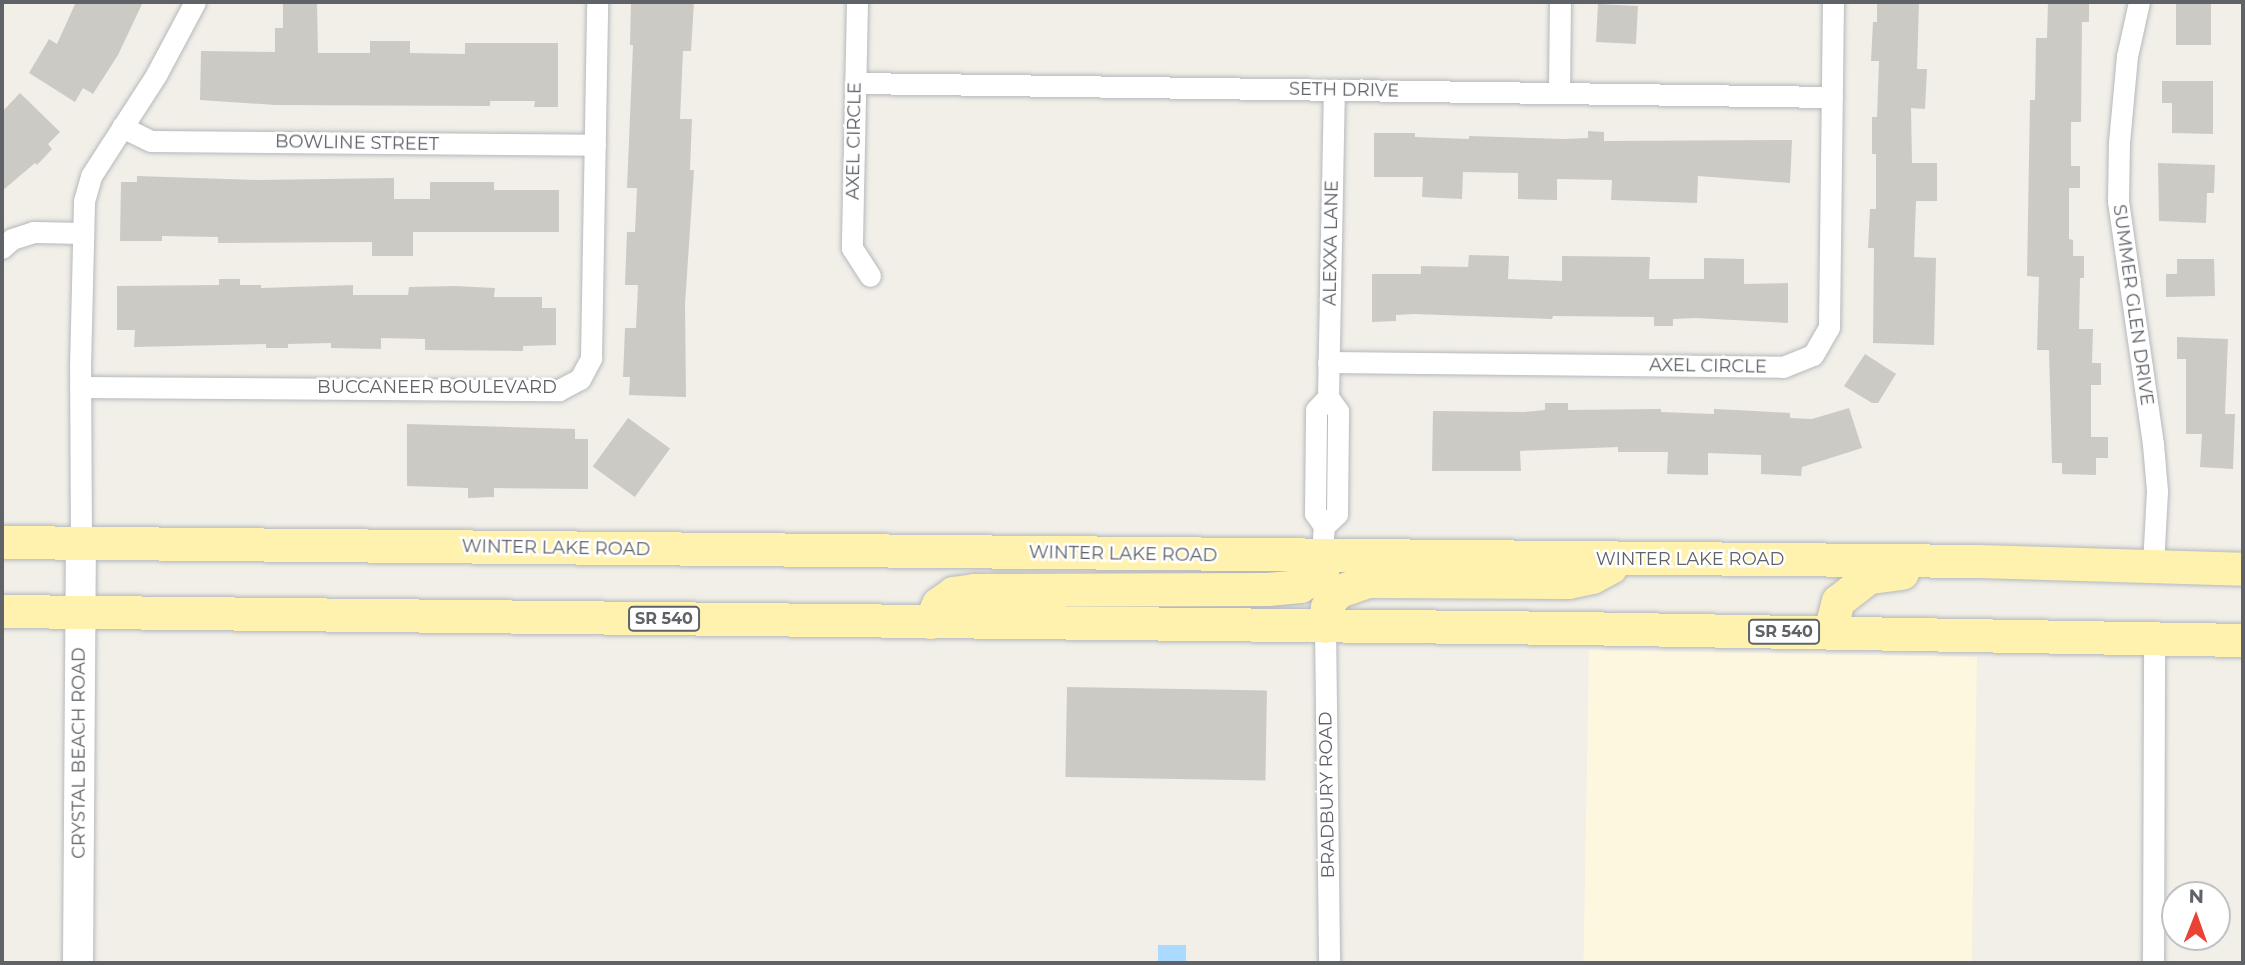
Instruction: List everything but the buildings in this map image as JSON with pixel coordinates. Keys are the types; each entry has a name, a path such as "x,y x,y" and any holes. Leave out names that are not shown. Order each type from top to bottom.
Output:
{"main road":[{"name":"WINTER LAKE ROAD","path":"2,542 1323,541 1627,558 2243,569"},
{"path":"930,622 938,604 953,593 974,590 1267,589 1300,586 1322,572 1323,541"},
{"path":"1325,626 1327,607 1331,599 1339,592 1368,581 1568,582 1591,577 1627,558"},
{"path":"1830,632 1838,601 1869,577 1924,570 2065,564"},
{"name":"SR 540","path":"2,611 1830,632 2243,640"}],"street":[{"path":"81,543 80,387 84,201 91,176 156,75 195,2"},
{"name":"BUCCANEER BOULEVARD","path":"80,387 559,390 580,379 591,358 597,2"},
{"name":"AXEL CIRCLE","path":"857,2 852,248 870,276"},
{"path":"1559,93 1560,2"},
{"name":"AXEL CIRCLE","path":"1328,362 1783,367 1813,355 1829,327 1833,2"},
{"name":"SUMMER GLEN DRIVE","path":"2139,2 2127,56 2119,142 2118,201 2153,444 2157,491 2153,566"},
{"name":"SETH DRIVE","path":"855,83 1832,97"},
{"name":"ALEXXA LANE","path":"1323,541 1337,514 1338,411 1328,397 1334,90"},
{"name":"BOWLINE STREET","path":"122,127 151,141 595,145"},
{"path":"2,248 12,239 33,232 83,233"},
{"name":"CRYSTAL BEACH ROAD","path":"78,963 81,543"},
{"name":"BRADBURY ROAD","path":"1325,626 1329,963"},
{"path":"2153,963 2154,638"}],"shaded area":[{"path":"1589,650 1977,657 1972,963 1584,963"}],"water":[{"path":"1158,945 1186,945 1186,963 1158,963"}]}
